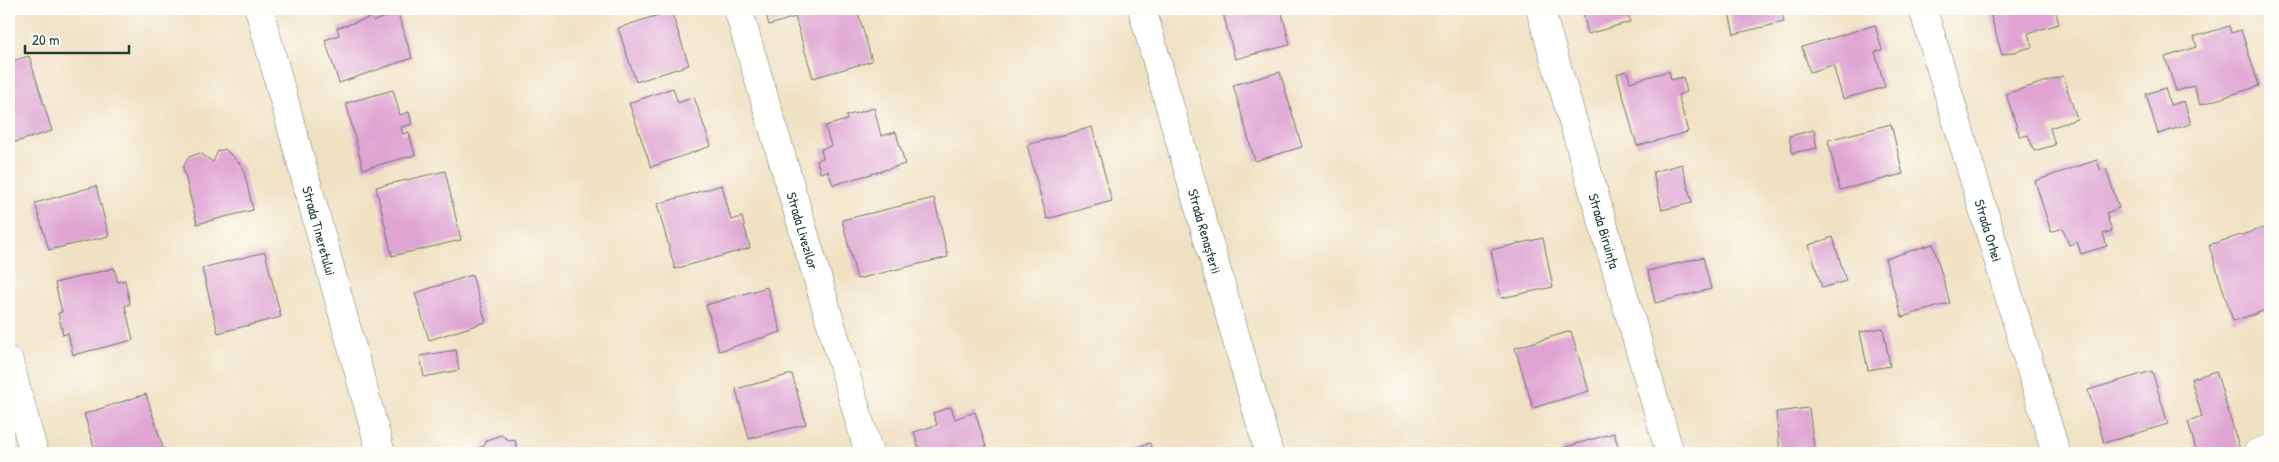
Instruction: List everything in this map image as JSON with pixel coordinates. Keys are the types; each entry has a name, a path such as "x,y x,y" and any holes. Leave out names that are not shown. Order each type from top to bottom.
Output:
{"street":[{"name":"Strada Tineretului","path":"259,9 381,453"},
{"name":"Strada Livezilor","path":"738,9 869,453"},
{"name":"Strada Renașterii","path":"1142,9 1269,453"},
{"name":"Strada Biruința","path":"1540,9 1670,453"},
{"name":"Strada Orhei","path":"1923,9 2056,453"},
{"path":"9,361 34,453"},
{"path":"2257,453 2270,449"}],"building":[{"path":"773,9 857,9 872,61 813,78 795,17 769,25 765,11"},
{"path":"1222,9 1281,9 1290,45 1235,59"},
{"path":"1582,9 1627,9 1630,22 1588,34"},
{"path":"1728,9 1781,9 1784,22 1734,34"},
{"path":"1989,9 2055,9 2059,24 2028,33 2032,47 2002,55"},
{"path":"671,11 689,65 636,82 618,28"},
{"path":"398,13 412,58 339,83 325,40 339,35 337,28 372,17 373,21"},
{"path":"1875,25 1882,50 1875,52 1885,87 1843,99 1833,65 1810,72 1802,47"},
{"path":"2229,26 2231,33 2241,30 2259,86 2200,105 2194,86 2176,91 2165,57 2197,47 2194,37"},
{"path":"29,56 52,131 9,144 9,62"},
{"path":"1627,71 1630,82 1669,71 1671,80 1683,77 1687,92 1678,95 1688,132 1637,146 1617,74"},
{"path":"1280,72 1302,147 1255,161 1233,85"},
{"path":"2063,76 2077,119 2050,128 2055,145 2034,151 2028,135 2020,137 2006,94"},
{"path":"673,88 678,103 694,97 711,146 651,167 629,103"},
{"path":"2165,88 2170,105 2184,101 2191,124 2158,134 2146,94"},
{"path":"393,90 400,115 409,112 412,124 401,127 403,134 409,132 415,155 363,169 346,103"},
{"path":"874,108 881,136 896,132 905,164 833,185 828,171 820,173 817,160 823,158 821,149 831,146 825,126 847,120 846,116"},
{"path":"1891,124 1903,174 1840,190 1828,140"},
{"path":"1092,127 1112,201 1047,219 1027,145"},
{"path":"1814,130 1817,148 1792,153 1789,136"},
{"path":"225,149 243,167 253,210 197,224 183,167 189,157 200,153 213,162 218,151"},
{"path":"2097,160 2101,171 2106,169 2119,208 2106,213 2112,231 2103,234 2107,246 2081,254 2077,242 2069,245 2063,228 2051,232 2035,181"},
{"path":"1682,164 1692,203 1662,210 1653,172"},
{"path":"445,171 461,240 392,256 376,187"},
{"path":"722,185 731,220 742,217 750,248 675,269 657,204"},
{"path":"96,186 109,236 49,250 35,203"},
{"path":"934,198 948,257 857,279 842,220"},
{"path":"2270,226 2270,309 2233,321 2209,245"},
{"path":"1833,237 1846,281 1822,288 1809,245"},
{"path":"1543,238 1553,287 1501,298 1491,250"},
{"path":"1933,244 1950,303 1902,317 1885,259"},
{"path":"265,252 281,317 218,333 202,268"},
{"path":"1703,257 1711,289 1655,303 1648,271"},
{"path":"114,268 118,282 125,280 130,304 125,306 133,340 73,355 68,333 63,335 58,313 62,312 55,283"},
{"path":"472,275 486,322 429,340 415,293"},
{"path":"767,287 781,332 719,351 706,305"},
{"path":"1883,328 1890,366 1868,370 1860,332"},
{"path":"1571,331 1589,391 1533,408 1515,348"},
{"path":"456,350 459,370 424,377 420,356"},
{"path":"2152,371 2168,424 2104,443 2088,390"},
{"path":"2216,371 2240,450 2228,453 2197,453 2188,422 2202,417 2191,379"},
{"path":"792,374 806,424 749,439 736,389"},
{"path":"146,394 164,451 157,453 96,453 84,414"},
{"path":"951,407 955,419 975,412 988,453 920,453 914,432 937,425 933,413"},
{"path":"1809,408 1814,448 1780,452 1776,412"},
{"path":"1614,433 1620,453 1563,453 1562,448"},
{"path":"501,435 510,441 515,440 518,453 462,453 484,446 487,440"},
{"path":"1150,443 1153,453 1126,453 1126,451"}]}
